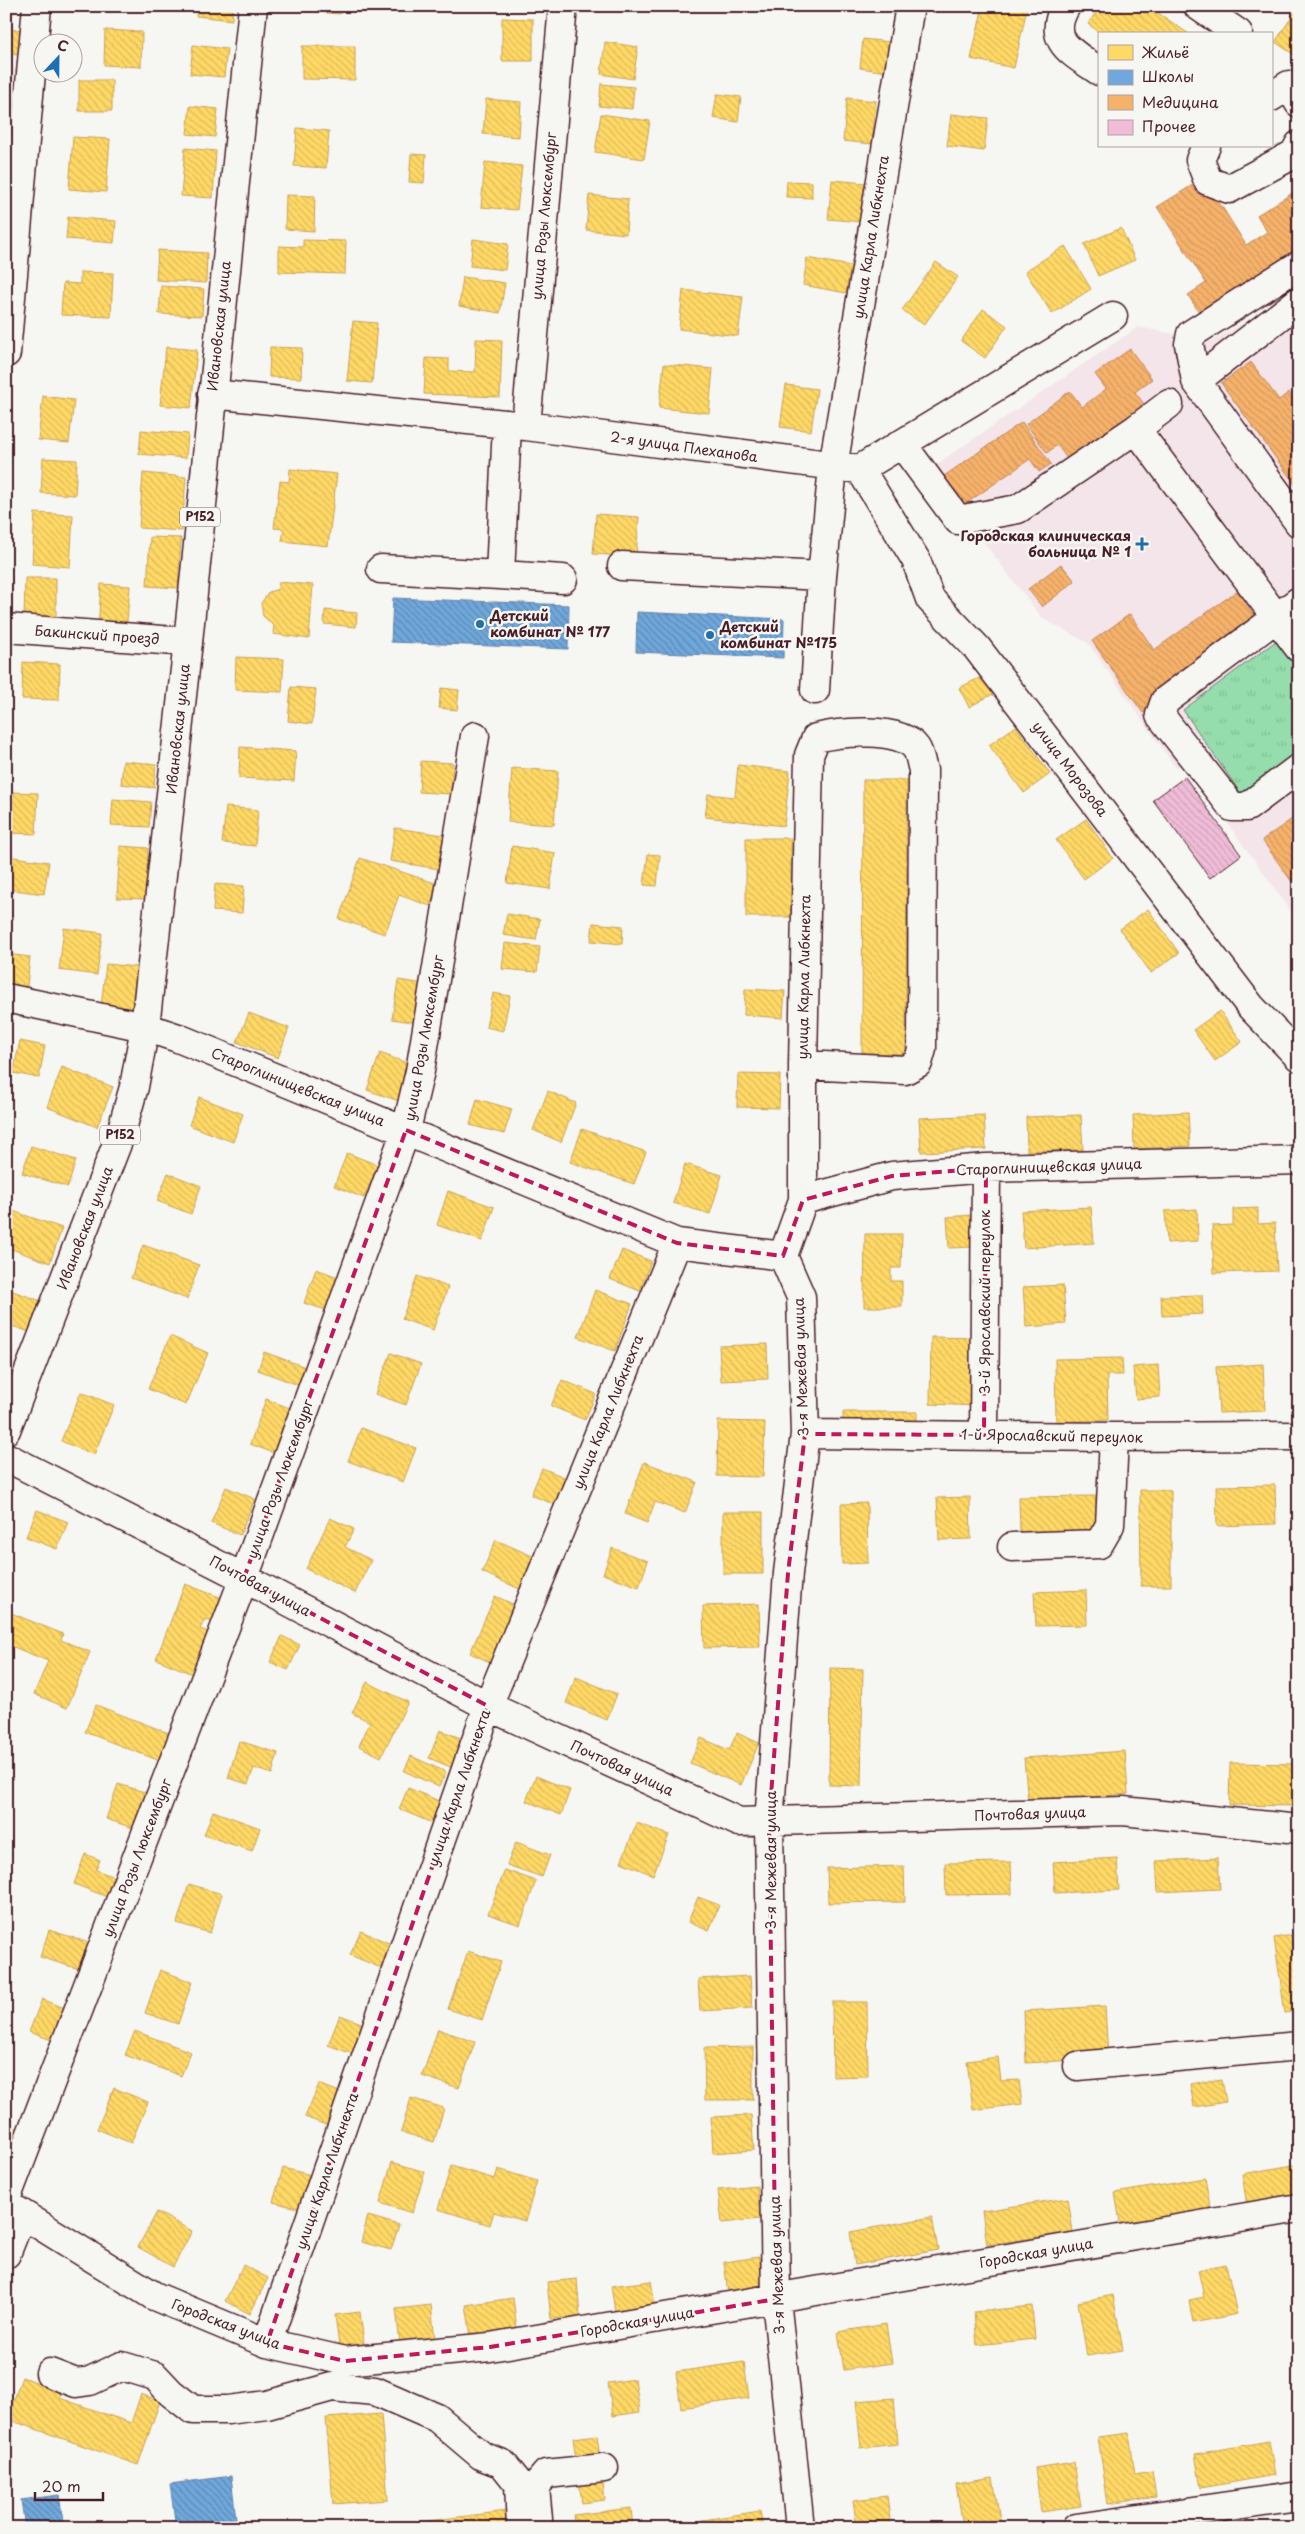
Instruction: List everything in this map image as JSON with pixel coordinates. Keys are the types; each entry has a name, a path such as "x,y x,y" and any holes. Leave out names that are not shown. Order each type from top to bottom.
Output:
{"street":[{"path":"6,353 37,6"},
{"name":"Ивановская улица","path":"6,1430 120,1136 134,1087 146,1027 188,642 252,6"},
{"name":"улица Розы Люксембург","path":"500,575 563,6"},
{"name":"улица Карла Либкнехта","path":"815,690 822,576 833,467 910,6"},
{"path":"1066,6 1058,32 1066,48 1098,69"},
{"path":"1198,6 1237,32"},
{"path":"1205,148 1200,160 1208,181 1229,189 1294,154 1299,145"},
{"path":"1299,265 1191,334 1189,344 1196,380 1299,523"},
{"path":"1196,380 1299,301"},
{"path":"860,470 1113,316"},
{"name":"2-я улица Плеханова","path":"212,394 516,425 860,470"},
{"path":"902,444 958,520 1018,509 1136,429 1168,404"},
{"path":"1136,429 1299,648"},
{"name":"улица Морозова","path":"860,470 916,560 930,599 977,648 1251,1008 1299,1057"},
{"path":"622,566 822,576"},
{"path":"381,569 563,579"},
{"path":"1299,601 1165,701 1160,715 1232,807 1246,807 1299,768"},
{"name":"Бакинский проезд","path":"6,628 188,642"},
{"name":"улица Карла Либкнехта","path":"803,1065 905,1070 918,1063 922,1049 923,770 916,747 894,734 834,733 816,738 809,755 803,1065 803,1200"},
{"name":"улица Розы Люксембург","path":"6,2254 12,2206 244,1578 406,1130 420,1071 475,736"},
{"name":"Староглинищевская улица","path":"6,998 146,1027 406,1130 677,1243 783,1256"},
{"name":"Староглинищевская улица","path":"803,1200 892,1176 986,1168 1299,1160"},
{"name":"3-й Ярославский переулок","path":"984,1435 986,1168"},
{"path":"783,1256 803,1200"},
{"name":"улица Карла Либкнехта","path":"267,2343 488,1706 677,1243"},
{"name":"3-я Межевая улица","path":"783,1256 801,1297 805,1434 788,1573 769,1822 776,2299 800,2528"},
{"name":"1-й Ярославский переулок","path":"805,1434 1114,1437 1299,1436"},
{"path":"1012,1547 1099,1544 1110,1525 1114,1437"},
{"name":"Почтовая улица","path":"6,1457 244,1578 488,1706 739,1822 1123,1811 1299,1829"},
{"path":"1078,2066 1299,2046"},
{"name":"Городская улица","path":"12,2206 154,2296 267,2343 345,2361 490,2347 1299,2208"},
{"path":"50,2373 76,2383 90,2382 122,2366 155,2376 171,2393 192,2410 228,2410 267,2405 332,2387 375,2391 437,2418 482,2456 503,2464 519,2484 521,2528"},
{"path":"539,2528 535,2487 546,2474 604,2468"},
{"path":"1076,2528 1299,2496"}],"highlighted area":[{"path":"406,1130 677,1243 783,1256 803,1200 892,1176 986,1168 984,1435 805,1434 788,1573 769,1822 776,2299 490,2347 345,2361 267,2343 488,1706 244,1578"}],"shaded area":[{"name":"Городская клиническая больница № 1","path":"1299,291 1299,922 1184,763 1176,768 1088,643 1042,618 928,470 1138,327 1211,341"}],"green space":[{"path":"1299,624 1299,764 1248,804 1183,710"}],"building: Жильё":[{"path":"197,6 233,6 232,20 196,16"},
{"path":"307,6 341,6 340,14 307,11"},
{"path":"983,6 1027,8 1014,68 971,59"},
{"path":"1100,6 1148,6 1186,32 1099,32 1088,24"},
{"path":"1299,6 1299,58 1275,42"},
{"path":"502,18 533,19 533,61 502,61"},
{"path":"34,29 34,32 32,32 32,54 6,55 6,30"},
{"path":"105,30 142,32 141,67 104,65"},
{"path":"863,39 890,42 887,72 860,68"},
{"path":"605,42 638,47 633,79 601,74"},
{"path":"193,45 227,49 224,77 190,74"},
{"path":"302,46 355,46 355,80 302,79"},
{"path":"82,80 112,80 112,111 79,111 79,82 82,82"},
{"path":"601,84 634,87 632,109 599,106"},
{"path":"717,94 741,97 738,122 713,118"},
{"path":"847,98 876,101 872,144 843,141"},
{"path":"486,99 521,102 519,137 483,134"},
{"path":"190,106 218,109 215,137 187,134"},
{"path":"601,114 650,121 644,159 595,152"},
{"path":"951,114 988,118 984,151 947,146"},
{"path":"6,116 29,117 27,164 6,163"},
{"path":"297,128 329,131 326,168 294,166"},
{"path":"73,137 110,139 106,192 69,189"},
{"path":"185,148 216,151 213,198 181,196"},
{"path":"411,154 426,155 424,183 409,182"},
{"path":"485,162 522,166 517,210 481,207"},
{"path":"832,180 866,183 862,222 828,219"},
{"path":"787,181 812,182 812,198 786,197"},
{"path":"286,195 315,196 314,231 285,229"},
{"path":"589,195 628,199 626,234 586,230"},
{"path":"68,217 116,221 114,243 66,239"},
{"path":"1121,228 1135,260 1098,276 1084,244"},
{"path":"473,239 508,244 505,270 470,266"},
{"path":"303,240 346,241 345,274 279,272 279,246 303,247"},
{"path":"1065,246 1091,289 1052,314 1025,271"},
{"path":"158,250 207,253 206,283 156,280"},
{"path":"807,258 851,266 846,293 803,285"},
{"path":"936,262 958,277 924,325 902,310"},
{"path":"80,272 113,273 111,317 61,315 63,283 80,284"},
{"path":"463,277 505,283 500,313 459,306"},
{"path":"161,286 204,289 202,316 159,314"},
{"path":"683,290 743,297 738,336 679,329"},
{"path":"983,309 1007,326 985,358 961,341"},
{"path":"353,321 377,323 372,383 347,381"},
{"path":"476,339 502,340 500,397 424,394 426,358 449,359 449,371 475,372"},
{"path":"166,347 197,350 191,408 160,405"},
{"path":"270,347 302,348 301,378 269,377"},
{"path":"6,358 10,358 7,407 6,407"},
{"path":"664,364 713,369 709,413 659,408"},
{"path":"786,385 817,389 811,431 780,427"},
{"path":"43,396 74,400 69,443 38,440"},
{"path":"141,430 188,434 186,458 139,454"},
{"path":"43,458 77,460 75,495 41,493"},
{"path":"290,469 337,474 328,546 282,541 284,529 274,528 280,481 289,482"},
{"path":"143,473 186,477 182,531 139,528"},
{"path":"35,513 73,515 70,567 32,564"},
{"path":"596,514 639,517 636,557 593,554"},
{"path":"150,537 181,538 178,588 147,586"},
{"path":"25,578 56,578 56,623 24,623"},
{"path":"279,582 313,585 309,639 273,634 274,626 263,616 261,603 269,592 278,589"},
{"path":"101,584 130,586 126,632 98,630"},
{"path":"325,610 357,613 356,627 324,624"},
{"path":"236,657 284,659 282,692 235,690"},
{"path":"23,662 60,664 59,700 22,699"},
{"path":"983,676 993,694 969,707 959,688"},
{"path":"291,687 316,689 312,724 288,721"},
{"path":"441,688 459,690 457,710 439,708"},
{"path":"1016,726 1050,774 1024,793 989,745"},
{"path":"240,747 296,751 294,781 239,778"},
{"path":"123,761 156,764 154,788 121,784"},
{"path":"421,761 453,763 451,794 419,792"},
{"path":"738,765 790,771 784,826 705,817 708,794 735,797"},
{"path":"512,768 558,771 554,825 508,822"},
{"path":"863,780 907,780 906,1054 862,1053"},
{"path":"11,792 38,793 36,834 9,833"},
{"path":"113,799 151,802 149,827 111,825"},
{"path":"226,807 258,810 255,846 222,843"},
{"path":"1086,819 1113,858 1084,879 1056,840"},
{"path":"395,828 444,835 439,869 390,861"},
{"path":"746,838 791,838 791,917 746,917"},
{"path":"120,846 148,848 146,899 117,898"},
{"path":"512,846 555,853 550,889 507,883"},
{"path":"648,854 660,855 657,886 644,885"},
{"path":"7,856 49,862 44,894 6,889"},
{"path":"360,858 438,884 430,906 399,895 385,934 339,919"},
{"path":"215,884 244,886 242,913 213,911"},
{"path":"1148,909 1179,953 1151,973 1120,929"},
{"path":"507,914 540,919 536,940 503,935"},
{"path":"593,923 623,926 622,944 591,941"},
{"path":"64,928 102,933 97,975 59,970"},
{"path":"505,943 540,947 537,972 502,969"},
{"path":"6,954 30,957 26,996 6,994"},
{"path":"106,964 137,967 132,1010 101,1006"},
{"path":"398,980 425,984 418,1023 392,1019"},
{"path":"745,989 785,991 783,1018 744,1015"},
{"path":"493,993 510,996 503,1031 486,1027"},
{"path":"1220,1011 1242,1042 1215,1061 1193,1030"},
{"path":"249,1013 289,1028 278,1058 237,1042"},
{"path":"20,1041 45,1046 39,1078 13,1073"},
{"path":"380,1053 415,1066 402,1102 367,1090"},
{"path":"62,1067 113,1087 97,1127 47,1107"},
{"path":"738,1074 780,1075 779,1108 737,1107"},
{"path":"548,1091 576,1103 561,1142 533,1130"},
{"path":"199,1097 243,1114 233,1142 189,1125"},
{"path":"477,1099 512,1109 504,1134 470,1125"},
{"path":"1188,1112 1190,1146 1134,1149 1133,1115"},
{"path":"984,1115 986,1149 921,1152 919,1118"},
{"path":"1081,1115 1083,1150 1027,1151 1026,1117"},
{"path":"582,1129 646,1152 634,1184 570,1162"},
{"path":"31,1146 76,1160 68,1187 22,1173"},
{"path":"347,1153 378,1165 364,1198 334,1186"},
{"path":"685,1164 722,1175 710,1214 673,1203"},
{"path":"168,1173 201,1186 191,1214 157,1201"},
{"path":"448,1191 494,1207 482,1241 437,1225"},
{"path":"1091,1207 1094,1243 1024,1248 1021,1211"},
{"path":"1258,1208 1258,1224 1275,1223 1277,1271 1214,1273 1212,1226 1233,1225 1233,1209"},
{"path":"1197,1209 1198,1241 1167,1243 1165,1211"},
{"path":"10,1210 62,1228 50,1263 6,1247 6,1222"},
{"path":"972,1215 974,1247 949,1248 947,1217"},
{"path":"865,1234 902,1234 901,1268 891,1268 891,1281 902,1281 902,1307 864,1307"},
{"path":"143,1245 199,1265 187,1299 131,1278"},
{"path":"622,1250 651,1261 640,1291 610,1279"},
{"path":"316,1269 341,1278 329,1311 304,1303"},
{"path":"417,1276 448,1287 433,1330 402,1319"},
{"path":"1063,1285 1066,1324 1026,1327 1023,1287"},
{"path":"10,1290 41,1301 30,1332 6,1324 6,1299"},
{"path":"595,1290 632,1304 615,1351 578,1337"},
{"path":"1202,1295 1203,1314 1162,1316 1161,1296"},
{"path":"1294,1325 1299,1325 1299,1377 1294,1377"},
{"path":"170,1336 208,1353 186,1405 148,1389"},
{"path":"931,1337 979,1338 977,1406 930,1404"},
{"path":"767,1344 768,1379 721,1381 719,1346"},
{"path":"264,1352 308,1368 301,1386 258,1370"},
{"path":"391,1353 421,1364 406,1405 375,1394"},
{"path":"1122,1358 1123,1375 1107,1375 1108,1420 1056,1422 1055,1359"},
{"path":"1263,1364 1265,1411 1219,1413 1216,1367"},
{"path":"1158,1365 1160,1397 1136,1399 1133,1367"},
{"path":"562,1380 596,1394 585,1420 551,1406"},
{"path":"81,1392 114,1405 94,1455 61,1441"},
{"path":"266,1399 295,1410 279,1455 250,1444"},
{"path":"843,1412 917,1412 917,1436 843,1436"},
{"path":"718,1421 765,1422 763,1477 717,1476"},
{"path":"361,1428 416,1448 403,1482 348,1461"},
{"path":"644,1462 697,1482 685,1513 655,1502 647,1523 625,1514"},
{"path":"542,1468 569,1479 558,1506 531,1495"},
{"path":"1275,1485 1276,1524 1217,1526 1216,1486"},
{"path":"226,1487 255,1499 240,1535 211,1523"},
{"path":"1140,1490 1171,1490 1171,1586 1141,1586"},
{"path":"1096,1496 1096,1532 1020,1533 1019,1497"},
{"path":"970,1497 971,1539 939,1540 937,1498"},
{"path":"867,1503 868,1563 842,1564 841,1504"},
{"path":"37,1510 68,1522 57,1549 26,1537"},
{"path":"723,1512 763,1512 763,1574 723,1574"},
{"path":"330,1518 354,1529 345,1547 371,1560 355,1593 306,1569"},
{"path":"496,1540 539,1559 524,1591 482,1572"},
{"path":"612,1548 648,1561 639,1587 603,1574"},
{"path":"185,1584 225,1599 215,1623 205,1619 200,1629 211,1633 195,1675 156,1659"},
{"path":"1086,1590 1087,1625 1036,1626 1034,1592"},
{"path":"495,1596 528,1611 503,1668 470,1653"},
{"path":"759,1604 760,1647 704,1648 703,1606"},
{"path":"6,1611 63,1634 61,1640 90,1652 67,1708 34,1694 48,1661 6,1644"},
{"path":"282,1636 300,1645 288,1670 270,1662"},
{"path":"830,1668 863,1669 861,1786 829,1785"},
{"path":"576,1677 617,1694 607,1720 566,1703"},
{"path":"367,1682 408,1702 381,1757 359,1746 370,1722 352,1713"},
{"path":"96,1705 171,1734 160,1761 85,1732"},
{"path":"440,1730 471,1742 460,1771 429,1758"},
{"path":"737,1733 759,1743 741,1785 690,1763 701,1738 729,1750"},
{"path":"239,1741 278,1753 272,1774 254,1768 248,1784 228,1778"},
{"path":"1125,1751 1128,1794 1028,1802 1024,1758"},
{"path":"411,1756 446,1772 439,1787 404,1771"},
{"path":"1230,1763 1299,1764 1299,1806 1229,1805"},
{"path":"536,1776 570,1790 561,1815 526,1801"},
{"path":"118,1784 148,1793 136,1829 106,1819"},
{"path":"408,1788 449,1805 439,1826 399,1809"},
{"path":"213,1811 260,1828 252,1851 204,1835"},
{"path":"637,1823 669,1835 653,1875 621,1862"},
{"path":"516,1842 550,1855 542,1877 507,1865"},
{"path":"85,1854 100,1860 96,1870 117,1878 110,1898 74,1884"},
{"path":"1117,1858 1119,1890 1055,1893 1053,1862"},
{"path":"1218,1858 1220,1889 1158,1892 1156,1861"},
{"path":"1011,1862 1012,1894 946,1895 945,1863"},
{"path":"904,1866 905,1902 828,1903 827,1868"},
{"path":"505,1870 536,1881 520,1925 488,1914"},
{"path":"189,1884 222,1894 210,1933 177,1923"},
{"path":"698,1897 719,1905 709,1931 688,1922"},
{"path":"49,1930 93,1944 85,1971 40,1957"},
{"path":"361,1931 391,1944 381,1968 350,1955"},
{"path":"1299,1934 1299,2011 1285,2013 1274,1938"},
{"path":"468,1951 501,1962 482,2020 448,2009"},
{"path":"160,1970 192,1982 178,2024 145,2013"},
{"path":"750,1976 752,2008 700,2011 698,1979"},
{"path":"42,1999 72,2011 60,2043 29,2032"},
{"path":"832,2002 867,2002 868,2076 833,2077"},
{"path":"1105,2006 1108,2058 1026,2063 1024,2011"},
{"path":"340,2015 369,2026 358,2056 328,2045"},
{"path":"438,2029 475,2042 459,2088 422,2076"},
{"path":"135,2031 191,2052 181,2076 125,2055"},
{"path":"753,2047 753,2100 705,2100 704,2048"},
{"path":"998,2057 1001,2081 1019,2080 1022,2104 973,2110 967,2061"},
{"path":"1222,2079 1226,2102 1194,2107 1190,2084"},
{"path":"319,2084 342,2093 328,2126 305,2117"},
{"path":"114,2088 148,2102 131,2143 97,2129"},
{"path":"411,2098 444,2108 434,2142 401,2132"},
{"path":"751,2115 754,2150 713,2153 711,2117"},
{"path":"6,2122 23,2132 6,2159"},
{"path":"392,2162 425,2172 412,2213 380,2203"},
{"path":"1299,2164 1299,2197 1247,2206 1242,2174"},
{"path":"451,2166 495,2179 498,2169 537,2181 525,2221 494,2212 490,2225 438,2209"},
{"path":"283,2168 311,2175 301,2209 273,2202"},
{"path":"1205,2178 1211,2212 1121,2228 1115,2193"},
{"path":"757,2186 760,2219 722,2223 718,2190"},
{"path":"1068,2198 1073,2232 987,2245 982,2211"},
{"path":"157,2212 192,2231 173,2267 138,2247"},
{"path":"368,2216 399,2225 391,2250 361,2242"},
{"path":"932,2217 938,2250 855,2265 850,2232"},
{"path":"759,2257 765,2297 729,2302 724,2262"},
{"path":"1226,2264 1237,2314 1193,2323 1189,2300 1204,2297 1198,2270"},
{"path":"243,2265 268,2278 250,2314 225,2301"},
{"path":"577,2279 580,2317 551,2319 547,2282"},
{"path":"651,2281 656,2312 616,2318 611,2286"},
{"path":"1113,2295 1123,2350 1087,2356 1078,2302"},
{"path":"513,2298 517,2329 471,2336 466,2305"},
{"path":"431,2305 435,2339 400,2344 396,2309"},
{"path":"1032,2306 1035,2339 977,2345 974,2312"},
{"path":"360,2312 365,2351 340,2354 335,2315"},
{"path":"886,2324 892,2363 844,2370 838,2332"},
{"path":"744,2362 749,2398 681,2408 676,2372"},
{"path":"22,2377 62,2391 60,2398 131,2423 141,2394 160,2401 138,2465 7,2419"},
{"path":"635,2379 640,2412 613,2416 608,2383"},
{"path":"894,2398 898,2444 861,2448 856,2401"},
{"path":"381,2414 388,2500 333,2504 326,2418"},
{"path":"1129,2433 1135,2474 1152,2471 1156,2497 1108,2504 1098,2437"},
{"path":"597,2435 605,2500 582,2503 573,2438"},
{"path":"1269,2441 1275,2475 1201,2488 1195,2454"},
{"path":"1074,2462 1081,2506 1041,2512 1035,2468"},
{"path":"993,2478 1000,2520 963,2526 956,2484"},
{"path":"887,2496 891,2528 857,2528 853,2500"},
{"path":"538,2507 540,2528 372,2528"},
{"path":"631,2508 633,2528 575,2528 573,2515"},
{"path":"760,2511 763,2528 705,2528 703,2520"}],"building: Школы":[{"name":"Детский комбинат № 177","path":"393,598 569,605 568,649 391,642"},
{"name":"Детский комбинат №175","path":"637,612 784,619 783,658 636,652"},
{"path":"231,2476 237,2528 176,2528 170,2484"},
{"path":"59,2495 64,2528 25,2528 21,2500"}],"building: Медицина":[{"path":"1204,178 1246,245 1267,232 1257,215 1299,189 1299,250 1235,290 1211,331 1188,295 1206,283 1157,207"},
{"path":"1130,349 1152,379 1135,392 1156,420 1082,479 1057,445 1047,453 1026,424 1070,391 1082,407 1106,389 1095,374"},
{"path":"1251,362 1279,400 1289,392 1299,406 1299,490 1221,383"},
{"path":"1022,422 1051,464 1039,472 1030,459 964,505 944,476"},
{"path":"1061,564 1075,581 1042,607 1028,589"},
{"path":"1237,591 1263,628 1143,713 1092,641 1130,614 1154,650"},
{"path":"1299,814 1299,877 1292,882 1262,840"}],"building: Прочее":[{"path":"1185,777 1241,855 1210,878 1153,800"}],"place":[{"name":"Городская клиническая больница № 1","path":"1142,544"},
{"name":"Детский комбинат № 177","path":"480,624"},
{"name":"Детский комбинат №175","path":"710,635"}]}
